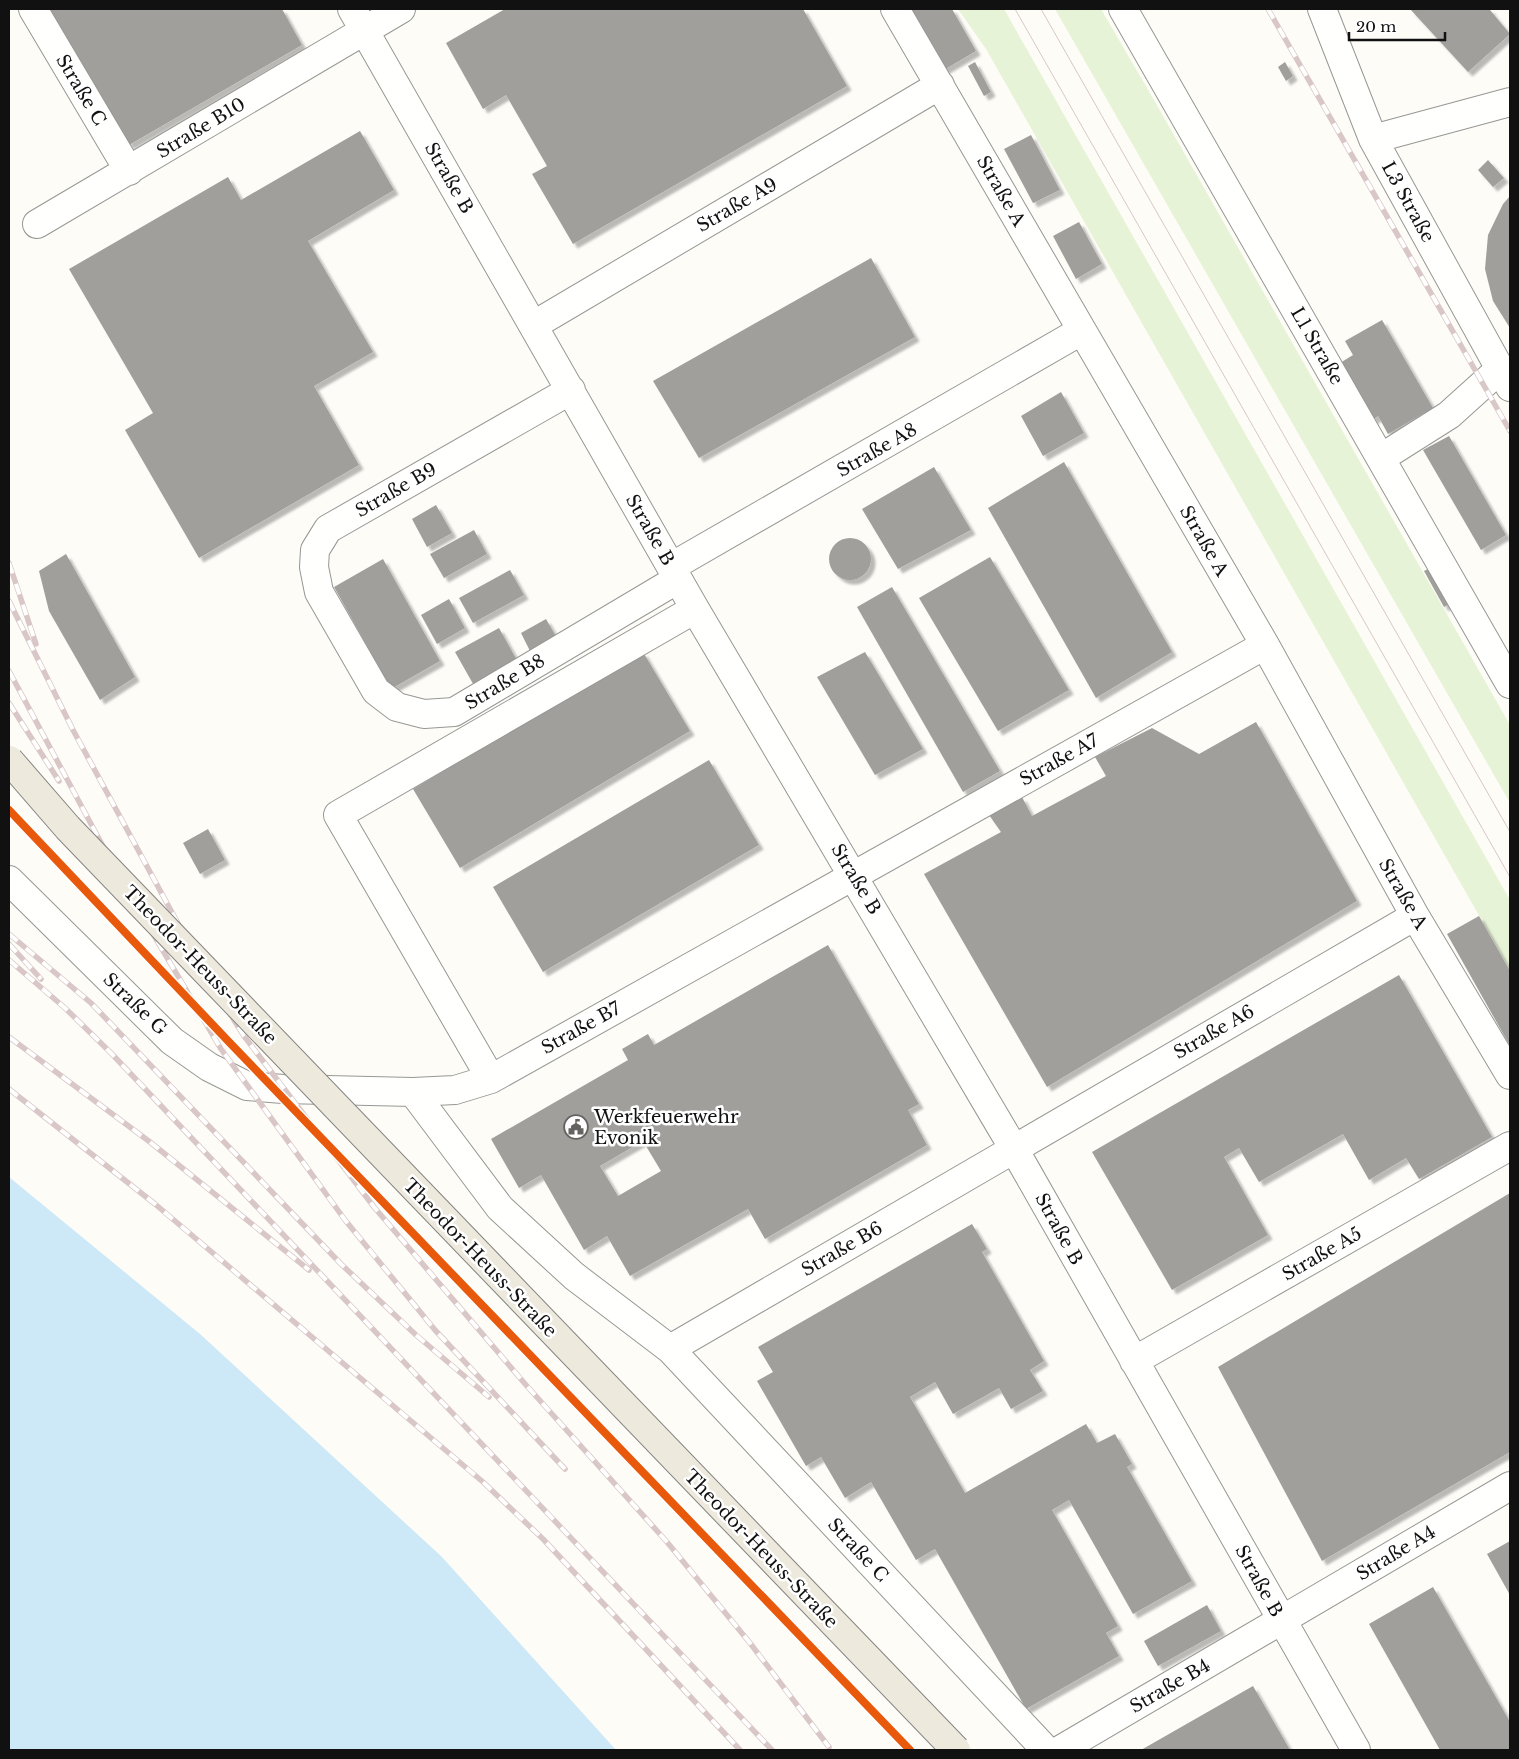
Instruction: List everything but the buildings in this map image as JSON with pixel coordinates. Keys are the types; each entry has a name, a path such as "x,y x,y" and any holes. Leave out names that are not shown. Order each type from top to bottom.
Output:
{"main road":[{"name":"Theodor-Heuss-Straße","path":"9,760 82,843 956,1750"}],"lane":[{"name":"Straße C","path":"33,9 129,171"},
{"name":"Straße B10","path":"36,224 129,171 358,19 401,9"},
{"name":"Straße A","path":"895,9 1265,645 1415,916 1510,1075"},
{"name":"L1 Straße","path":"1123,9 1510,684"},
{"name":"L3 Straße","path":"1322,9 1373,139 1505,378"},
{"name":"Straße B","path":"358,19 534,325 694,609 854,876 1014,1149 1356,1750"},
{"name":"Straße A9","path":"534,325 940,85"},
{"path":"1373,139 1510,102"},
{"name":"Straße A8","path":"675,573 720,541 1081,331"},
{"path":"1381,458 1505,378"},
{"name":"Straße B9","path":"347,641 319,592 314,568 315,550 328,529 571,390"},
{"name":"Straße B8","path":"347,641 376,691 397,707 424,714 454,712 675,573"},
{"path":"491,1078 338,815 694,609"},
{"name":"Straße A7","path":"854,876 1265,645"},
{"name":"Straße B7","path":"283,1090 413,1092 455,1090 491,1078 854,876"},
{"name":"Straße G","path":"9,880 172,1041 209,1067 247,1086 283,1090"},
{"name":"Straße A6","path":"1014,1149 1415,916"},
{"name":"Straße C","path":"413,1092 500,1208 574,1276 670,1349 1046,1750"},
{"name":"Straße A5","path":"1134,1361 1510,1146"},
{"name":"Straße B6","path":"670,1349 1014,1149"},
{"name":"Straße A4","path":"1281,1621 1510,1486"},
{"name":"Straße B4","path":"1060,1750 1281,1621"}],"green space":[{"path":"958,9 1004,9 1510,900 1510,970 986,49"},
{"path":"1055,9 1101,9 1154,100 1510,725 1510,803"}],"water":[{"path":"9,1177 200,1334 442,1557 616,1750 9,1750"}],"tram line":[{"path":"1015,9 1510,877"},
{"path":"1041,9 1510,832"}],"railway":[{"path":"1268,9 1510,431"},
{"path":"9,563 36,644"},
{"path":"9,601 73,730 207,977 244,1036 374,1207 526,1385 667,1542 750,1643 829,1747"},
{"path":"9,671 120,878 221,1049 345,1220 435,1330 565,1469"},
{"path":"9,703 59,781"},
{"path":"9,934 91,1003 341,1264 416,1335 489,1397"},
{"path":"9,944 41,979"},
{"path":"9,960 65,1008 111,1053 772,1750"},
{"path":"9,1037 150,1142 309,1270"},
{"path":"9,1089 155,1204 483,1482 543,1539 740,1750"}],"cycle path":[{"path":"9,810 230,1043 910,1750"}],"place":[{"name":"Werkfeuerwehr Evonik","path":"576,1127"}]}
